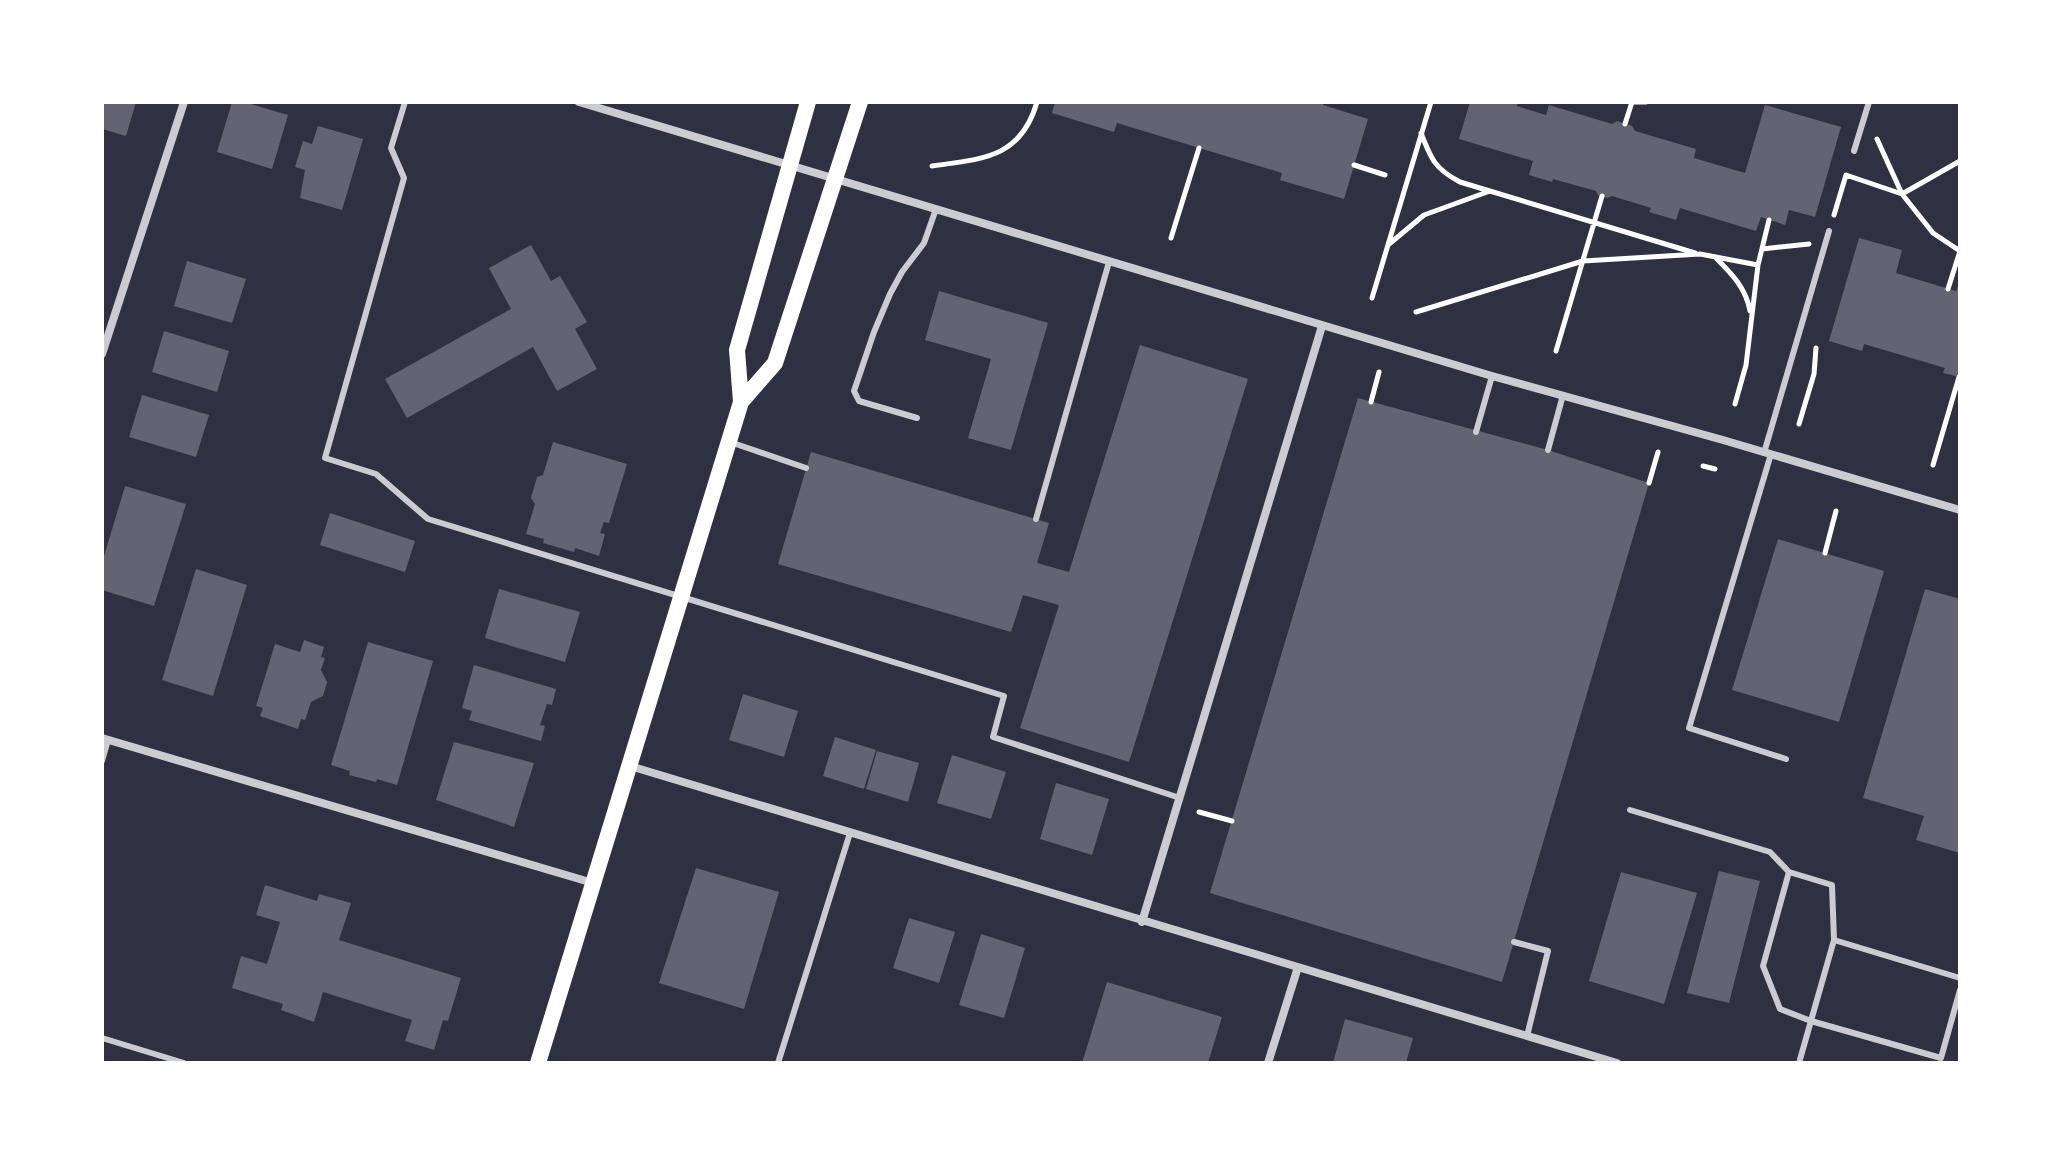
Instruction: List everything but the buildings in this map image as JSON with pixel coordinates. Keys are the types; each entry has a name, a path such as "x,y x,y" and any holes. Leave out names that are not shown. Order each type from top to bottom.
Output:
{"main road":[{"path":"538,1063 730,442 741,402 737,350 808,102"},
{"path":"741,402 775,363 860,102"}],"street":[{"path":"102,354 184,102"},
{"path":"579,102 1322,326 1960,510"},
{"path":"1142,922 1322,326"},
{"path":"105,739 593,883"},
{"path":"629,766 1617,1063"},
{"path":"1268,1063 1298,967"}],"lane":[{"path":"405,102 391,148 404,178 325,458 376,474 428,519 1004,696 993,737 1180,798"},
{"path":"1854,151 1868,105"},
{"path":"917,418 859,401 854,391 884,307 902,272 924,243 936,209"},
{"path":"1786,759 1689,728 1829,231"},
{"path":"1036,519 1109,262"},
{"path":"1476,432 1492,376"},
{"path":"1548,450 1563,395"},
{"path":"730,442 806,468"},
{"path":"102,761 105,739"},
{"path":"1630,810 1770,852 1789,872 1832,885 1834,940 1799,1063"},
{"path":"778,1063 850,833"},
{"path":"1789,872 1763,966 1780,1009 1811,1021 1941,1058 1960,990"},
{"path":"1834,940 1960,978"},
{"path":"1514,942 1548,951 1527,1036"},
{"path":"102,1038 184,1063"}],"path":[{"path":"932,166 985,159 1016,141 1031,124 1037,102"},
{"path":"1372,298 1431,102"},
{"path":"1625,124 1631,102 1646,102"},
{"path":"1868,105 1880,146 1902,194 1933,233 1960,251 1948,289"},
{"path":"1421,133 1431,159 1445,174 1460,182 1700,254 1758,265"},
{"path":"1171,238 1199,148"},
{"path":"1829,231 1854,151"},
{"path":"1846,175 1902,194 1960,161"},
{"path":"1354,165 1385,175"},
{"path":"1388,245 1424,215 1491,191"},
{"path":"1556,351 1602,196"},
{"path":"1735,404 1746,365 1758,265 1769,220"},
{"path":"1762,249 1826,242"},
{"path":"1416,312 1583,261 1700,254"},
{"path":"1715,257 1736,279 1747,297 1752,320"},
{"path":"1371,402 1379,372"},
{"path":"1933,465 1959,377"},
{"path":"1649,483 1658,452"},
{"path":"1703,466 1715,469"},
{"path":"1825,553 1836,511"},
{"path":"1199,812 1232,821"}]}
